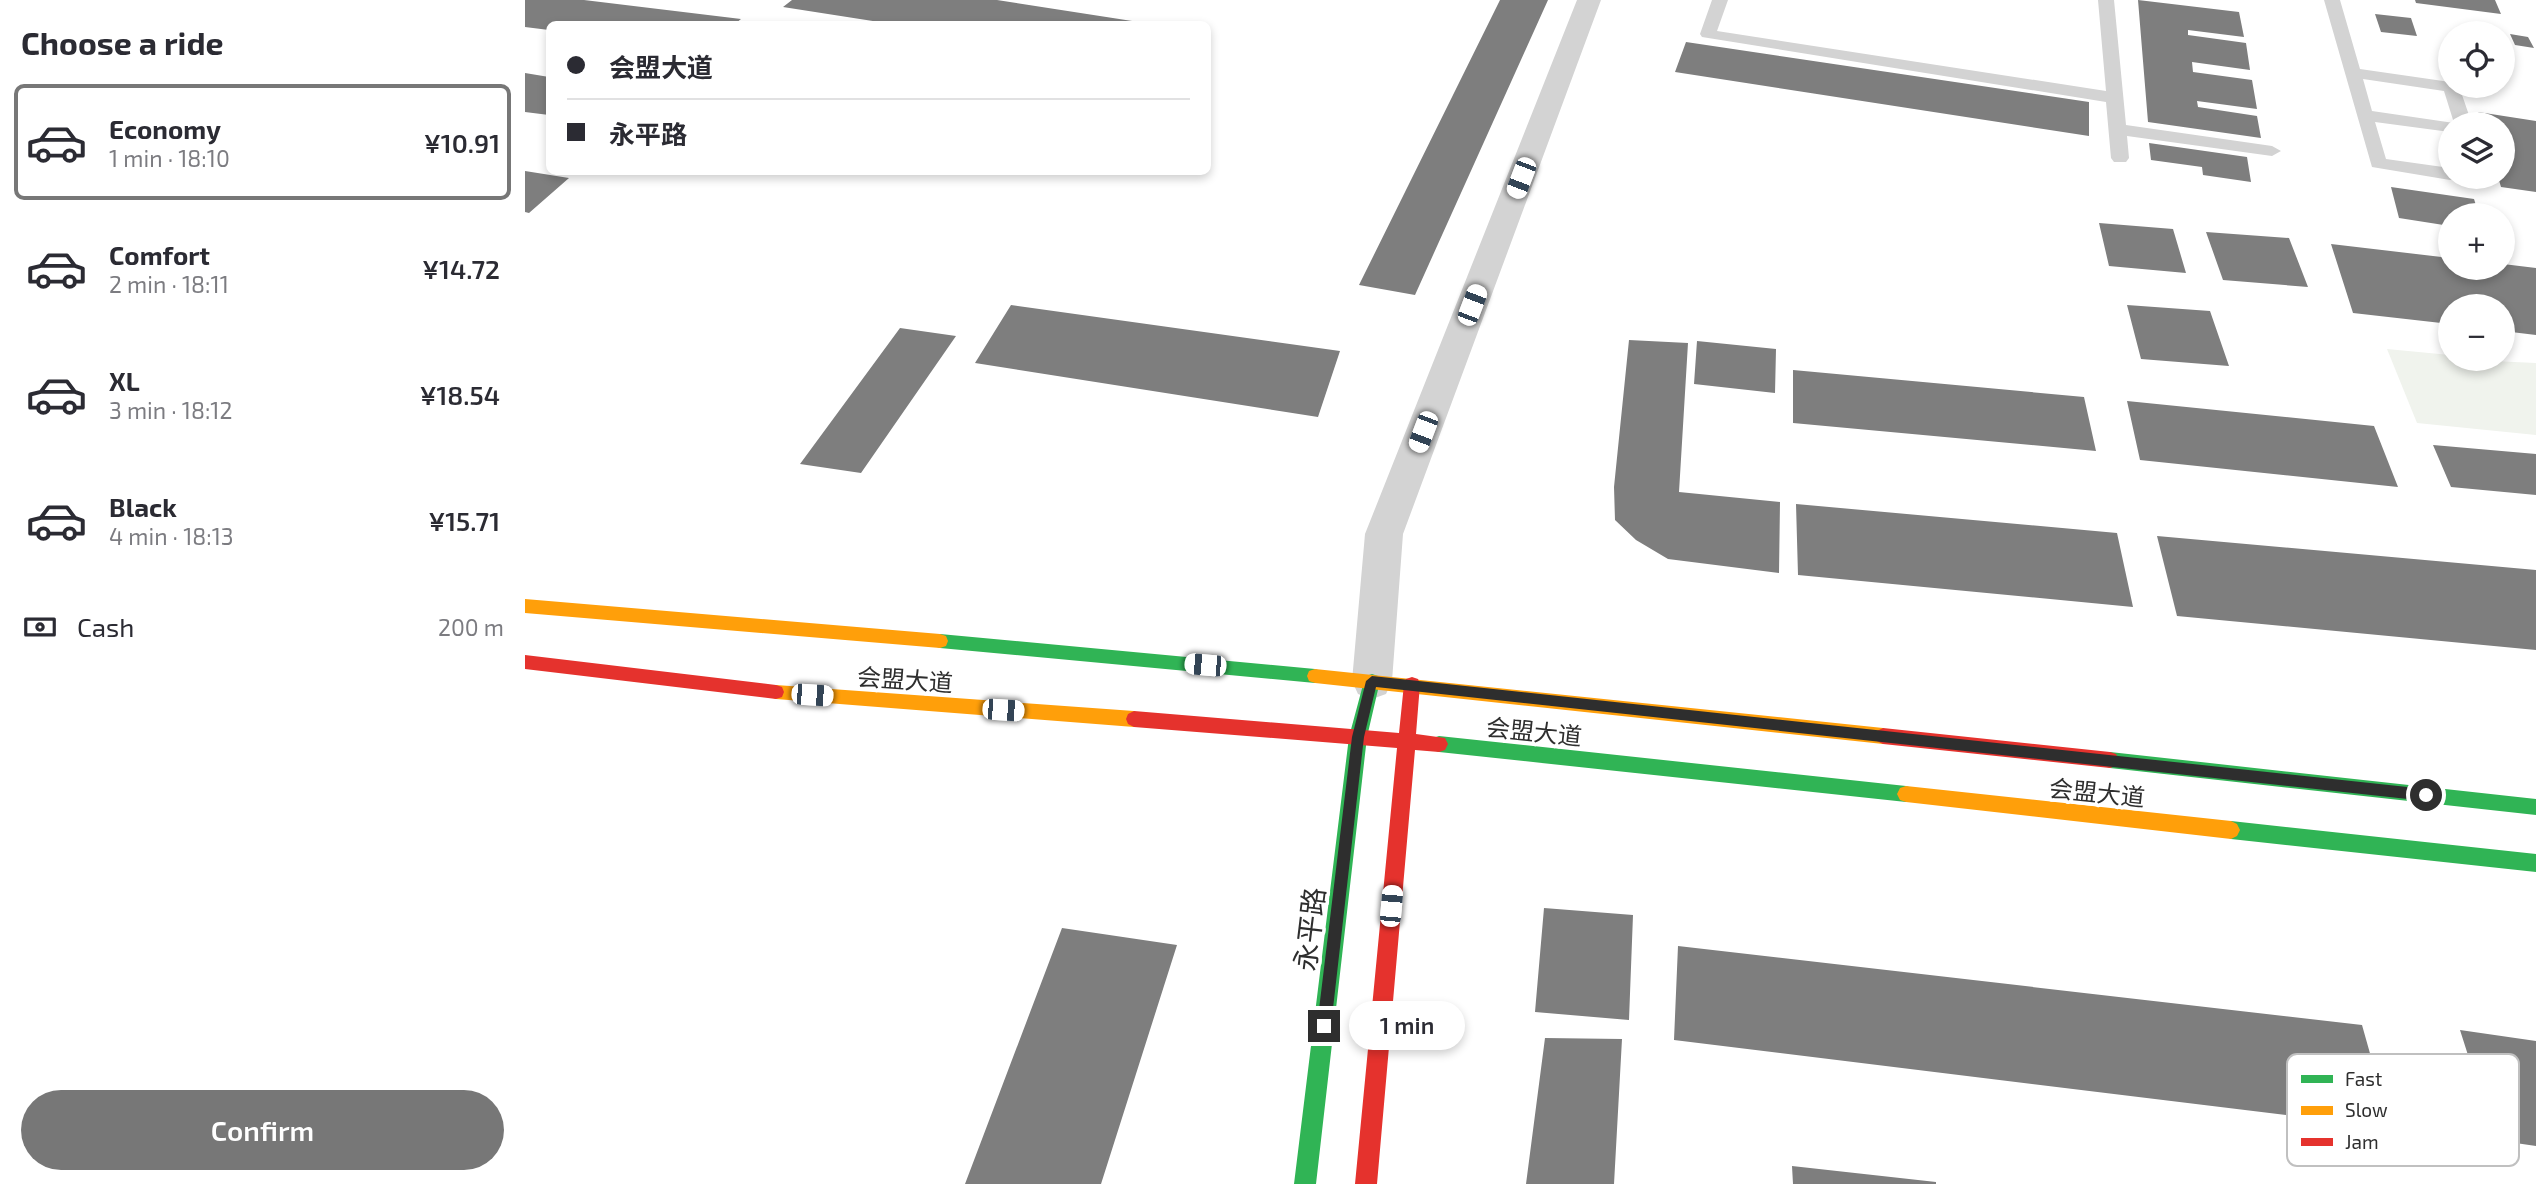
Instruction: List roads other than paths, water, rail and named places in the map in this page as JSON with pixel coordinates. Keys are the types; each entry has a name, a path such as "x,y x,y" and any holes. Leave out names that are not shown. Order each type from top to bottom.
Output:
{"main road":[{"name":"会盟大道","path":"525,606 817,628 1412,684 2536,807"},
{"name":"会盟大道","path":"525,662 785,693 1406,740 2536,863"},
{"name":"永平路","path":"1305,1184 1358,737 1372,681"},
{"path":"1366,1184 1412,684"}],"street":[{"path":"1372,681 1384,534 1589,0"}],"lane":[{"path":"1720,0 1708,34 2115,98"},
{"path":"2106,0 2120,158"},
{"path":"2332,0 2378,163 2438,171"},
{"path":"2353,73 2451,87 2458,112"},
{"path":"2364,115 2438,125"},
{"path":"2118,129 2272,151"}]}
